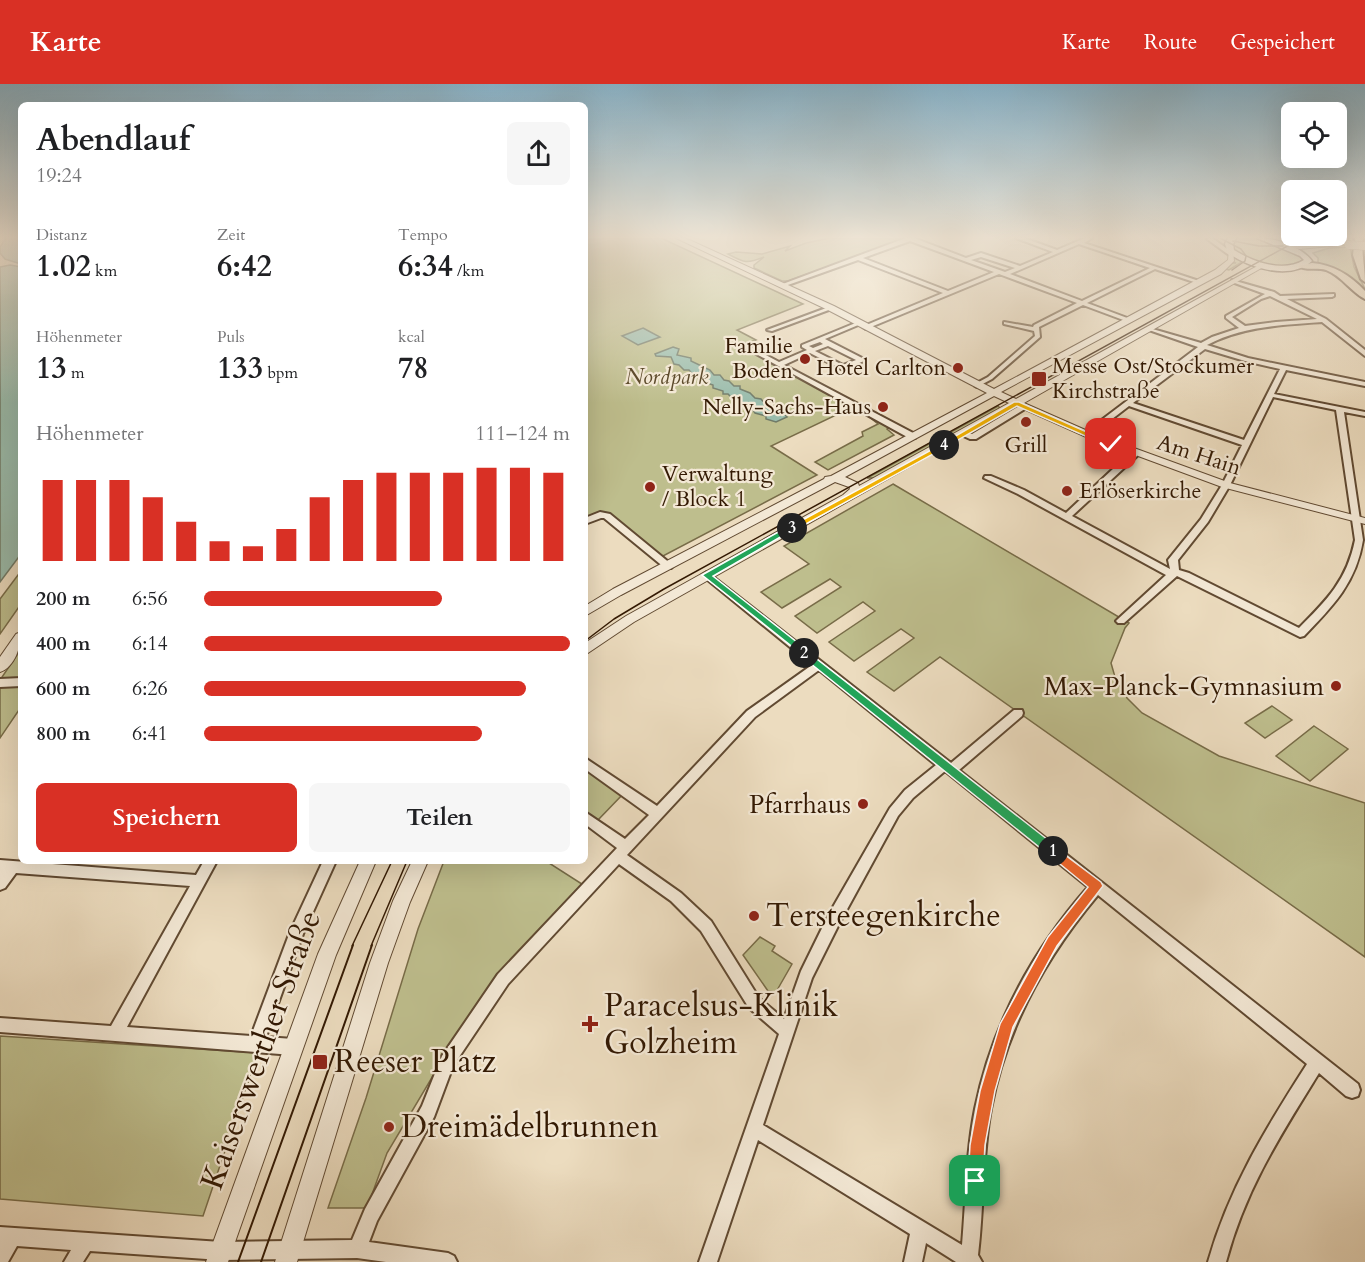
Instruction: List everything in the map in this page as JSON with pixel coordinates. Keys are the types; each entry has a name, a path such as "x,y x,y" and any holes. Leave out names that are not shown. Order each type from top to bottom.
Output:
{"street":[{"name":"Am Hain","path":"796,293 830,313 863,325 972,383 1134,454 1226,485 1361,520"},
{"path":"820,339 862,360 843,368 804,346 820,339 948,293"},
{"path":"1056,293 1128,320"},
{"path":"976,403 972,383 990,378 1038,336 1036,326 1103,293"},
{"path":"588,610 617,592 976,403 1178,293"},
{"path":"588,648 630,618 963,434 1020,405 1213,293"},
{"path":"1243,328 1228,317 1259,298 1272,293 1324,320 1365,354"},
{"path":"1281,297 1332,295"},
{"path":"770,330 820,312 830,313"},
{"path":"1221,334 1243,328 1324,320"},
{"path":"1006,323 1037,330"},
{"path":"1087,434 1235,323"},
{"path":"1151,329 1283,369 1365,384"},
{"path":"780,364 828,344"},
{"path":"743,345 912,436"},
{"path":"1174,573 1173,561 1205,520 1226,485 1283,369"},
{"path":"1271,396 1365,414"},
{"path":"1127,403 1247,444"},
{"path":"988,478 1021,492 1174,573 1186,574 1300,633 1341,589 1361,562 1359,540 1361,520 1341,410"},
{"path":"1066,517 1134,454"},
{"path":"860,463 854,471 859,478 872,481 883,479"},
{"path":"829,479 842,479 854,485 855,490 846,500"},
{"path":"588,520 604,515 668,566"},
{"path":"1121,621 1174,573"},
{"path":"707,575 1352,1090"},
{"path":"0,668 18,642"},
{"path":"357,1249 371,1215 428,1111 447,1061 503,979 751,714 819,665"},
{"path":"0,683 18,682"},
{"path":"708,1262 806,976 879,837 894,812 909,794 1018,713"},
{"path":"588,765 658,814"},
{"path":"588,820 706,926 754,1003 787,1032"},
{"path":"116,1032 210,864"},
{"path":"256,1044 297,932 329,864"},
{"name":"Kaiserswerther Straße","path":"219,1257 327,954 367,864"},
{"path":"288,1255 380,963 402,901 419,864"},
{"path":"0,884 6,867 199,881"},
{"path":"753,1128 971,1261 978,1145 987,1091 1007,1024 1052,941 1096,886"},
{"path":"0,1024 293,1047"},
{"path":"1217,1262 1230,1216 1253,1167 1317,1062"},
{"path":"913,1262 920,1229"},
{"path":"0,1260 6,1237 86,1242 219,1257 288,1255 357,1249 448,1262"},
{"path":"73,1262 86,1242"}],"green space":[{"name":"Nordpark","path":"588,293 779,293 803,304 737,330 756,340 743,345 855,406 771,446 817,475 663,556 658,556 611,516 588,520"},
{"path":"998,406 1001,409 876,478 867,478"},
{"path":"873,420 891,426 887,429 894,435 828,470 815,462 863,436 862,432 878,424"},
{"path":"893,484 1129,623 1111,663 1115,677 1127,698 1142,713 1219,756 1365,803 1365,957 940,657 894,691 867,672 914,638 901,629 854,661 829,642 875,611 863,602 817,633 795,616 841,587 830,579 782,608 761,592 809,564 784,546"},
{"path":"18,575 18,608 0,634 0,599"},
{"path":"18,653 18,711 0,738 0,680"},
{"path":"1272,706 1292,720 1265,738 1245,723"},
{"path":"1314,726 1348,749 1310,781 1276,756"},
{"path":"588,770 623,794 597,821 588,815"},
{"path":"443,864 551,864 585,886 443,1059 387,1153 367,1208 328,1208 366,1098 418,929"},
{"path":"760,937 775,946 772,951 792,964 776,992 768,991 743,955"},
{"path":"0,1036 258,1053 203,1216 0,1199"}],"shaded area":[{"path":"0,293 18,293 18,558 0,582"},
{"path":"643,328 660,337 638,345 622,336"},
{"path":"673,347 679,349 677,355 691,358 691,361 710,370 714,375 720,375 734,386 740,386 740,389 761,399 766,405 772,405 787,417 776,422 766,419 766,416 755,413 750,406 734,400 728,394 723,394 723,391 713,388 713,385 694,376 689,370 684,370 674,364 671,357 655,354"}],"tram line":[{"path":"588,639 614,619 664,589 1202,293"},
{"path":"352,946 391,864"},
{"path":"371,946 406,864"},
{"path":"238,1262 353,945"},
{"path":"261,1262 372,945"}],"place":[{"name":"Familie Boden","path":"805,359"},
{"name":"Hotel Carlton","path":"958,368"},
{"name":"Messe Ost/Stockumer Kirchstraße","path":"1039,379"},
{"name":"Nelly-Sachs-Haus","path":"883,407"},
{"name":"Grill","path":"1026,422"},
{"name":"Verwaltung / Block 1","path":"650,487"},
{"name":"Erlöserkirche","path":"1067,491"},
{"name":"Max-Planck-Gymnasium","path":"1336,686"},
{"name":"Pfarrhaus","path":"863,804"},
{"name":"Tersteegenkirche","path":"754,916"},
{"name":"Paracelsus-Klinik Golzheim","path":"590,1024"},
{"name":"Reeser Platz","path":"320,1062"},
{"name":"Dreimädelbrunnen","path":"389,1127"}],"route":[{"path":"975,1181 987,1091 1007,1024 1025,987 1052,941 1096,886 707,575 1016,404 1111,444"}]}
